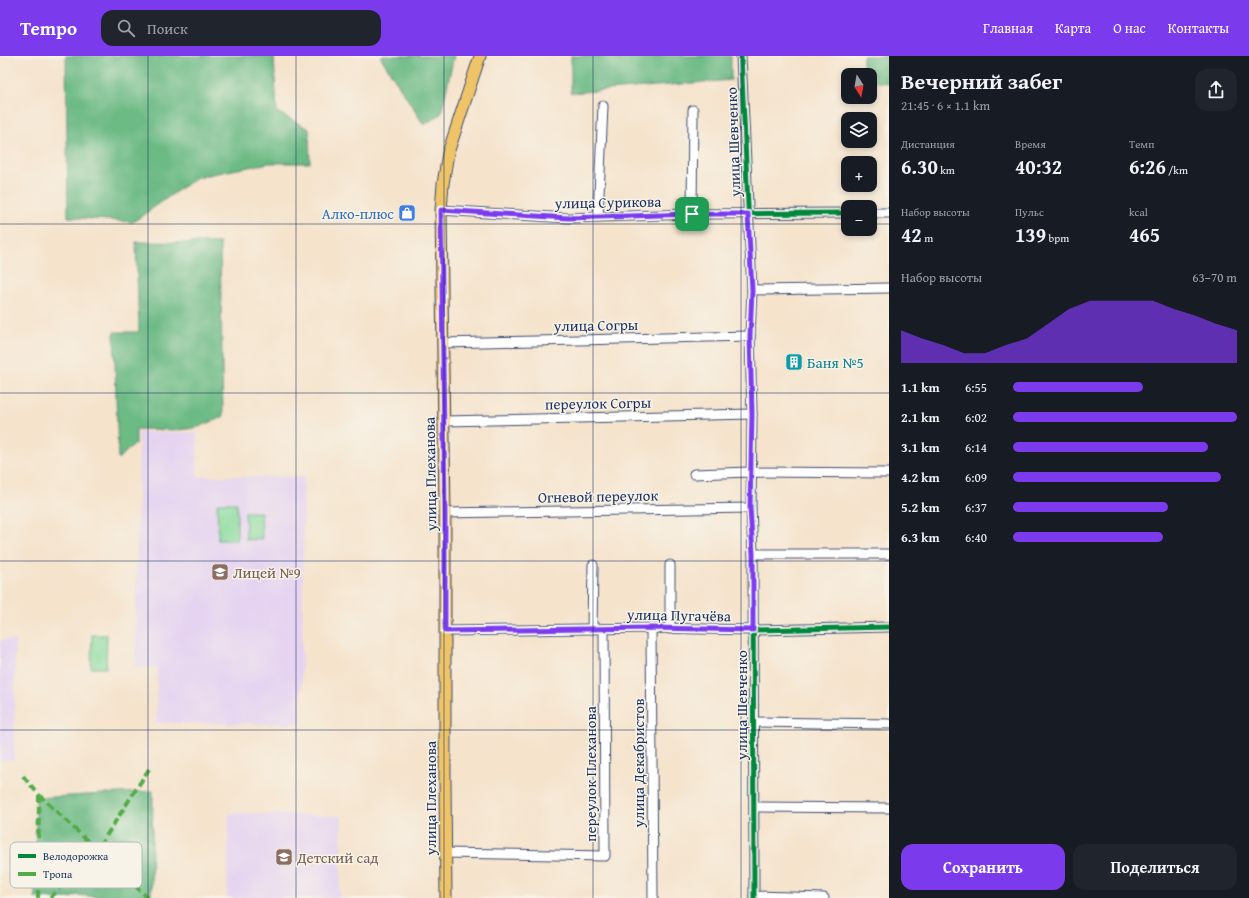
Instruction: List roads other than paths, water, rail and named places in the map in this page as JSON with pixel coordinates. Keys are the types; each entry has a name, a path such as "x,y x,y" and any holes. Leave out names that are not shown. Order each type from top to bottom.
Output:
{"main road":[{"name":"улица Плеханова","path":"446,898 445,513 441,210 448,153 480,56"}],"street":[{"name":"улица Шевченко","path":"741,56 752,290 750,336 752,414 750,508 753,554 754,897"},
{"path":"598,217 603,106"},
{"path":"692,214 694,110"},
{"name":"улица Сурикова","path":"441,210 568,218 692,214 841,213"},
{"path":"877,213 889,214"},
{"path":"752,290 889,288"},
{"name":"улица Согры","path":"443,343 750,336"},
{"name":"переулок Согры","path":"444,420 752,414"},
{"path":"694,474 751,472 889,473"},
{"name":"Огневой переулок","path":"445,513 750,508"},
{"path":"753,554 889,554"},
{"path":"592,629 593,565"},
{"path":"670,565 670,629"},
{"name":"улица Пугачёва","path":"445,631 651,628 753,630 889,627"},
{"name":"улица Декабристов","path":"651,628 653,898"},
{"name":"переулок Плеханова","path":"445,853 605,856 604,629"},
{"path":"754,722 889,724"},
{"path":"754,807 889,808"},
{"path":"754,897 824,898"}],"place":[{"name":"Алко-плюс","path":"407,213"},
{"name":"Баня №5","path":"794,362"},
{"name":"Лицей №9","path":"220,572"},
{"name":"Детский сад","path":"284,857"}]}
